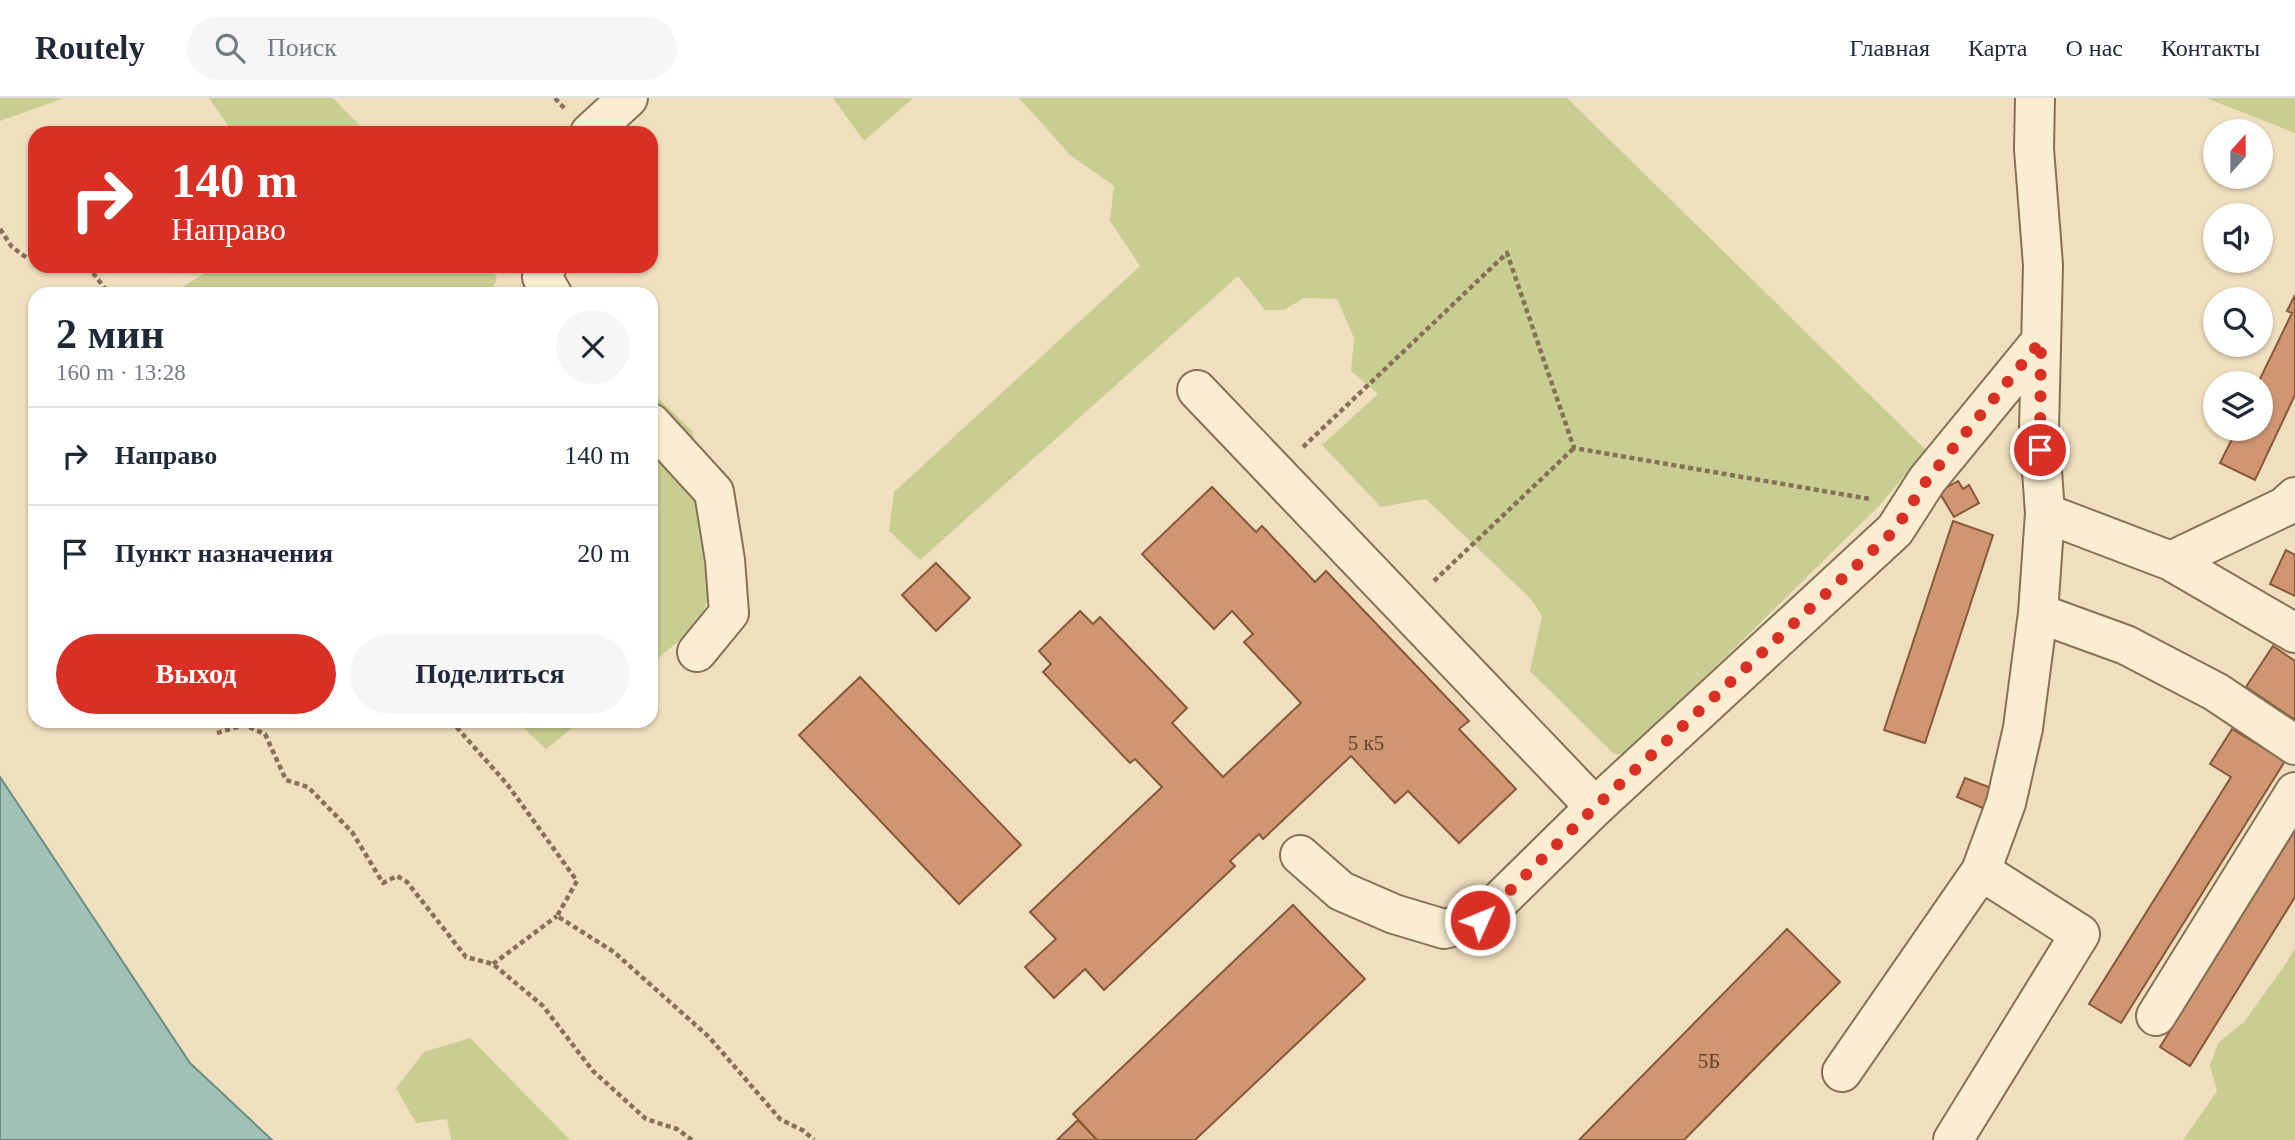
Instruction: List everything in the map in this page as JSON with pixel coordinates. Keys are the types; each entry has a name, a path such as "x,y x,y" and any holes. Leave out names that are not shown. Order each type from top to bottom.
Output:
{"street":[{"path":"598,126 628,98"},
{"path":"1842,1072 1982,871 2006,803 2023,728 2038,613 2045,513 2039,429 2043,265 2034,149 2035,98"},
{"path":"1300,855 1341,891 1394,914 1444,929 1480,920 1595,807 1895,530 1927,480 2041,341"},
{"path":"1197,390 1595,807"},
{"path":"658,431 714,492 725,560 729,613 697,652"},
{"path":"2171,561 2284,507 2295,497"},
{"path":"2045,513 2171,561 2295,633"},
{"path":"2038,613 2126,645 2216,692 2295,745"},
{"path":"2155,1016 2295,792"},
{"path":"1953,1140 2080,934 1982,871"}],"path":[{"path":"0,229 12,247 28,257"},
{"path":"1276,472 1507,253 1574,449"},
{"path":"1574,449 1909,506"},
{"path":"1406,608 1574,449"},
{"path":"217,733 234,728"},
{"path":"251,728 265,734 286,780 308,787 352,832 383,883 397,876 407,882 466,957 494,964 543,1006 593,1071 646,1119 677,1129 692,1140"},
{"path":"457,728 507,784 577,881 558,916 494,964"},
{"path":"558,916 614,952 709,1037 780,1119 804,1130 814,1140"}],"green space":[{"path":"0,98 64,98 0,121"},
{"path":"209,98 333,98 360,126 228,126"},
{"path":"833,98 913,98 864,141"},
{"path":"1019,98 1567,98 1926,450 1879,506 1656,725 1630,754 1614,754 1530,671 1542,616 1531,599 1426,499 1381,507 1322,445 1378,394 1351,371 1354,338 1337,299 1304,298 1284,310 1265,310 1238,276 920,560 889,531 894,492 1140,266 1110,221 1114,186 1070,155"},
{"path":"2206,98 2295,98 2295,133 2273,124 2273,119 2259,119"},
{"path":"205,273 494,273 497,280 493,287 182,287"},
{"path":"658,398 693,432 699,497 718,572 698,625 658,658"},
{"path":"524,728 572,728 546,749"},
{"path":"2295,948 2295,1140 2183,1140 2217,1091 2210,1066 2218,1043 2244,1022"},
{"path":"470,1038 570,1140 451,1140 447,1119 416,1123 396,1088 424,1052"}],"water":[{"path":"0,777 190,1063 272,1140 0,1140"}],"building":[{"path":"2295,295 2295,395 2255,480 2220,463 2231,441 2273,441 2273,371 2264,371 2273,357 2292,313 2287,311"},
{"path":"1958,481 1963,489 1969,485 1979,503 1954,517 1939,492"},
{"path":"1212,487 1256,532 1262,526 1315,582 1326,571 1469,721 1459,729 1516,789 1459,843 1408,791 1395,803 1351,756 1263,839 1259,834 1230,861 1235,866 1104,990 1085,969 1054,998 1025,967 1056,939 1030,912 1162,787 1135,759 1130,763 1043,672 1051,664 1039,651 1080,611 1093,624 1100,617 1187,708 1172,723 1223,777 1301,703 1244,642 1253,634 1232,611 1214,629 1142,554"},
{"path":"1953,521 1993,535 1925,743 1884,730"},
{"path":"2286,550 2295,555 2295,596 2270,584"},
{"path":"936,563 970,598 936,631 902,595"},
{"path":"2273,646 2295,661 2295,720 2246,687"},
{"path":"860,677 1021,845 959,904 799,735"},
{"path":"2232,729 2285,761 2121,1023 2089,1004 2231,777 2210,764"},
{"path":"1965,778 1994,789 1985,809 1957,797"},
{"path":"2295,830 2295,897 2190,1066 2160,1047"},
{"path":"1293,905 1365,979 1195,1140 1097,1140 1073,1114"},
{"path":"1787,929 1840,982 1684,1140 1579,1140"},
{"path":"1078,1120 1097,1140 1057,1140"}],"route":[{"path":"1480,920 1595,807 1895,530 1927,480 2041,341 2040,450"}]}
